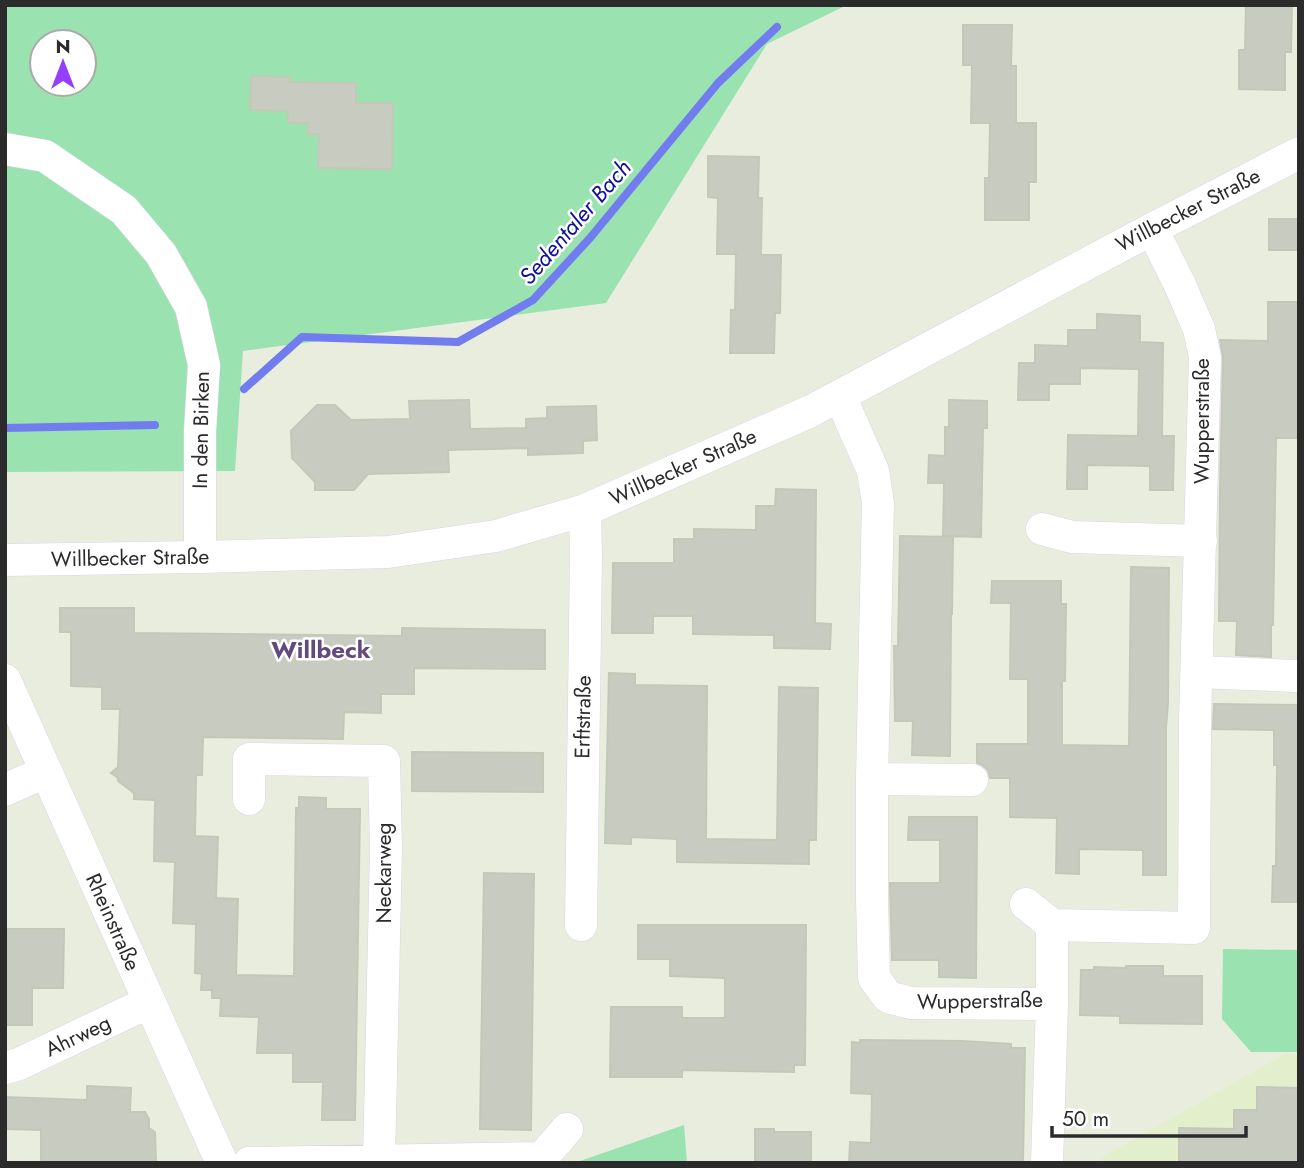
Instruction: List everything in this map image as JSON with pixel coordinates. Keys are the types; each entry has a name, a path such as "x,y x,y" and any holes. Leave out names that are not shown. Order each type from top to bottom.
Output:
{"street":[{"name":"In den Birken","path":"5,149 45,156 124,210 161,254 191,307 204,365 200,431 200,557"},
{"name":"Willbecker Straße","path":"5,560 388,552 496,536 585,510 811,411 1299,153"},
{"name":"Wupperstraße","path":"840,396 873,471 878,503 872,779 874,978 888,997 911,1003 1052,1004 1052,925 1194,928 1195,721 1205,357 1199,328 1152,229"},
{"name":"Erftstraße","path":"581,925 585,510"},
{"path":"1042,529 1072,537 1201,541"},
{"path":"1197,672 1297,676"},
{"name":"Rheinstraße","path":"5,680 222,1163"},
{"name":"Neckarweg","path":"249,799 249,759 384,761 386,849 379,1160"},
{"path":"5,790 45,772"},
{"path":"872,779 972,780"},
{"path":"1026,904 1052,925"},
{"name":"Ahrweg","path":"5,1068 19,1064 149,1002"},
{"path":"1047,1163 1052,1004"},
{"path":"249,1163 542,1158 567,1129"}],"shaded area":[{"path":"1285,1054 1299,1055 1299,1163 1102,1163 1101,1158"}],"green space":[{"path":"5,5 847,5 767,44 606,303 243,351 235,471 5,472"},
{"path":"1223,949 1299,950 1299,1052 1251,1052 1222,1019"},
{"path":"684,1125 687,1163 580,1163 580,1161"}],"building":[{"path":"1246,5 1292,5 1291,52 1285,52 1285,90 1239,89 1239,50 1245,50"},
{"path":"963,25 1012,25 1011,66 1016,66 1016,123 1036,123 1036,182 1029,182 1029,220 985,220 985,178 989,178 990,123 971,123 972,65 963,65"},
{"path":"251,76 290,77 290,82 356,83 356,103 393,103 392,169 318,168 319,134 308,134 308,123 288,123 288,111 250,110"},
{"path":"708,156 759,157 758,198 762,198 761,255 781,255 780,313 775,313 774,353 730,353 731,310 735,310 736,254 717,254 718,198 708,197"},
{"path":"1269,219 1299,219 1299,250 1269,250"},
{"path":"1268,302 1299,302 1299,438 1276,438 1271,657 1236,655 1237,621 1219,621 1223,358 1220,340 1268,341"},
{"path":"1097,314 1140,316 1140,342 1163,343 1162,436 1174,436 1173,490 1150,490 1150,466 1087,465 1087,489 1067,489 1068,435 1138,436 1139,369 1080,368 1080,384 1049,384 1049,400 1018,400 1019,363 1035,363 1035,345 1068,346 1068,330 1097,330"},
{"path":"469,400 470,429 526,428 526,419 547,418 547,407 596,406 597,440 583,441 583,453 528,455 528,448 448,450 449,472 368,474 354,490 315,490 315,482 292,458 291,431 317,405 335,405 351,420 410,419 409,401"},
{"path":"949,400 987,401 987,428 983,428 981,537 943,536 944,483 928,483 929,455 945,456"},
{"path":"776,489 816,490 815,623 831,624 830,649 774,648 774,635 693,634 693,616 653,616 653,633 612,633 613,563 674,563 674,539 694,539 694,529 756,530 756,506 775,506"},
{"path":"900,536 953,537 950,756 912,755 913,721 895,721 894,646 898,646"},
{"path":"1131,567 1169,568 1166,875 1143,875 1143,850 1079,849 1079,874 1056,873 1057,818 1010,817 1010,778 990,778 988,770 977,763 977,744 1028,744 1028,679 1010,679 1011,603 991,603 992,581 1061,581 1061,604 1066,604 1062,745 1129,746"},
{"path":"60,608 134,608 134,633 402,636 402,628 545,630 545,669 414,668 414,694 381,694 381,713 344,712 343,739 203,737 202,775 196,775 195,836 218,837 216,898 238,899 236,975 294,976 296,808 299,808 299,797 326,798 326,809 360,809 355,1120 322,1120 323,1082 293,1082 293,1053 257,1053 259,1017 220,1016 221,998 212,998 212,990 201,990 202,974 195,973 196,924 173,923 175,862 154,861 155,800 134,799 134,793 111,773 118,767 120,709 102,709 102,687 71,686 71,632 60,632"},
{"path":"609,673 635,674 635,685 707,686 706,839 777,840 779,687 818,688 816,840 809,840 809,864 677,862 677,839 631,837 631,844 605,843"},
{"path":"1214,704 1299,705 1299,902 1272,902 1273,866 1276,866 1277,765 1274,765 1274,730 1213,729"},
{"path":"412,752 543,753 543,792 412,791"},
{"path":"909,817 977,817 976,978 939,977 939,960 892,960 890,883 940,883 940,840 908,840"},
{"path":"484,873 534,874 531,1130 480,1129"},
{"path":"638,925 806,925 805,1065 794,1065 794,1072 682,1070 682,1077 610,1077 611,1007 682,1007 682,1018 725,1018 725,978 670,976 670,959 638,959"},
{"path":"5,929 64,929 63,988 32,988 32,1025 5,1025"},
{"path":"1163,966 1163,976 1202,976 1202,1024 1120,1023 1120,1016 1080,1015 1081,970"},
{"path":"860,1040 962,1041 1011,1044 1011,1048 1025,1048 1023,1163 849,1163 850,1142 871,1143 872,1094 851,1093 852,1042 860,1043"},
{"path":"87,1086 131,1088 130,1112 145,1112 149,1119 149,1128 155,1132 156,1163 41,1163 41,1130 5,1129 6,1097 87,1100"},
{"path":"1257,1087 1299,1088 1299,1163 1179,1163 1179,1128 1234,1129 1234,1110 1257,1110"},
{"path":"755,1129 811,1132 811,1163 755,1163"}],"waterway":[{"name":"Sedentaler Bach","path":"244,389 302,337 458,342 533,300 590,238 718,83 777,27"},
{"name":"Sedentaler Bach","path":"5,428 155,425"}],"district":[{"name":"Willbeck","path":"321,650"}]}
